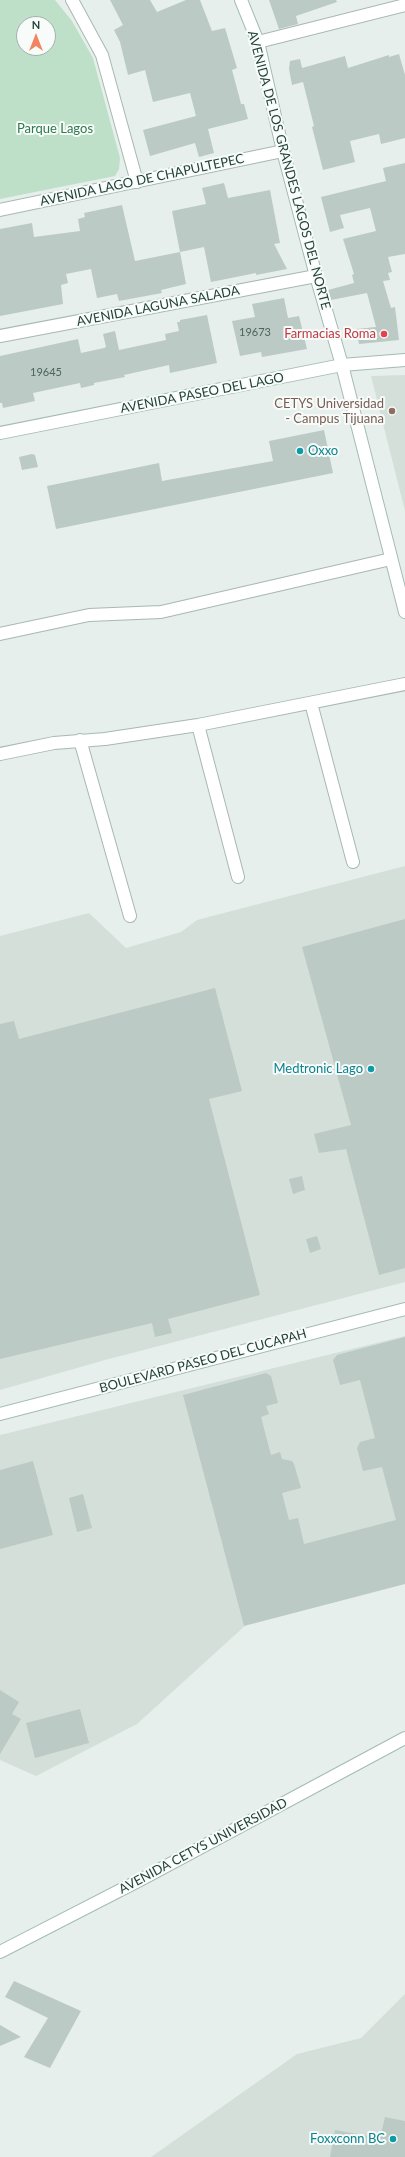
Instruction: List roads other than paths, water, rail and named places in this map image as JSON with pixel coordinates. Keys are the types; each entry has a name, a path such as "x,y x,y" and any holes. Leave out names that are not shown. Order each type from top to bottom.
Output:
{"street":[{"path":"72,0 102,55 137,182"},
{"name":"AVENIDA DE LOS GRANDES LAGOS DEL NORTE","path":"241,0 258,42 283,151 316,276 342,365"},
{"path":"258,42 405,5"},
{"name":"AVENIDA LAGO DE CHAPULTEPEC","path":"0,210 283,151"},
{"name":"AVENIDA LAGUNA SALADA","path":"0,336 316,276"},
{"name":"AVENIDA PASEO DEL LAGO","path":"0,433 342,365 405,360"},
{"path":"342,365 405,612"},
{"path":"0,634 89,615 161,612 391,559"},
{"path":"0,754 54,743 105,739 198,725 405,684"},
{"path":"311,703 353,862"},
{"path":"198,725 238,877"},
{"path":"80,740 130,916"},
{"name":"BOULEVARD PASEO DEL CUCAPAH","path":"0,1414 405,1309"},
{"name":"AVENIDA CETYS UNIVERSIDAD","path":"0,1952 142,1880 405,1738"}],"place":[{"name":"Farmacias Roma","path":"384,334"},
{"name":"CETYS Universidad - Campus Tijuana","path":"392,411"},
{"name":"Oxxo","path":"300,451"},
{"name":"Medtronic Lago","path":"371,1069"},
{"name":"Foxxconn BC","path":"393,2139"}],"park label":[{"name":"Parque Lagos","path":"55,129"}]}
